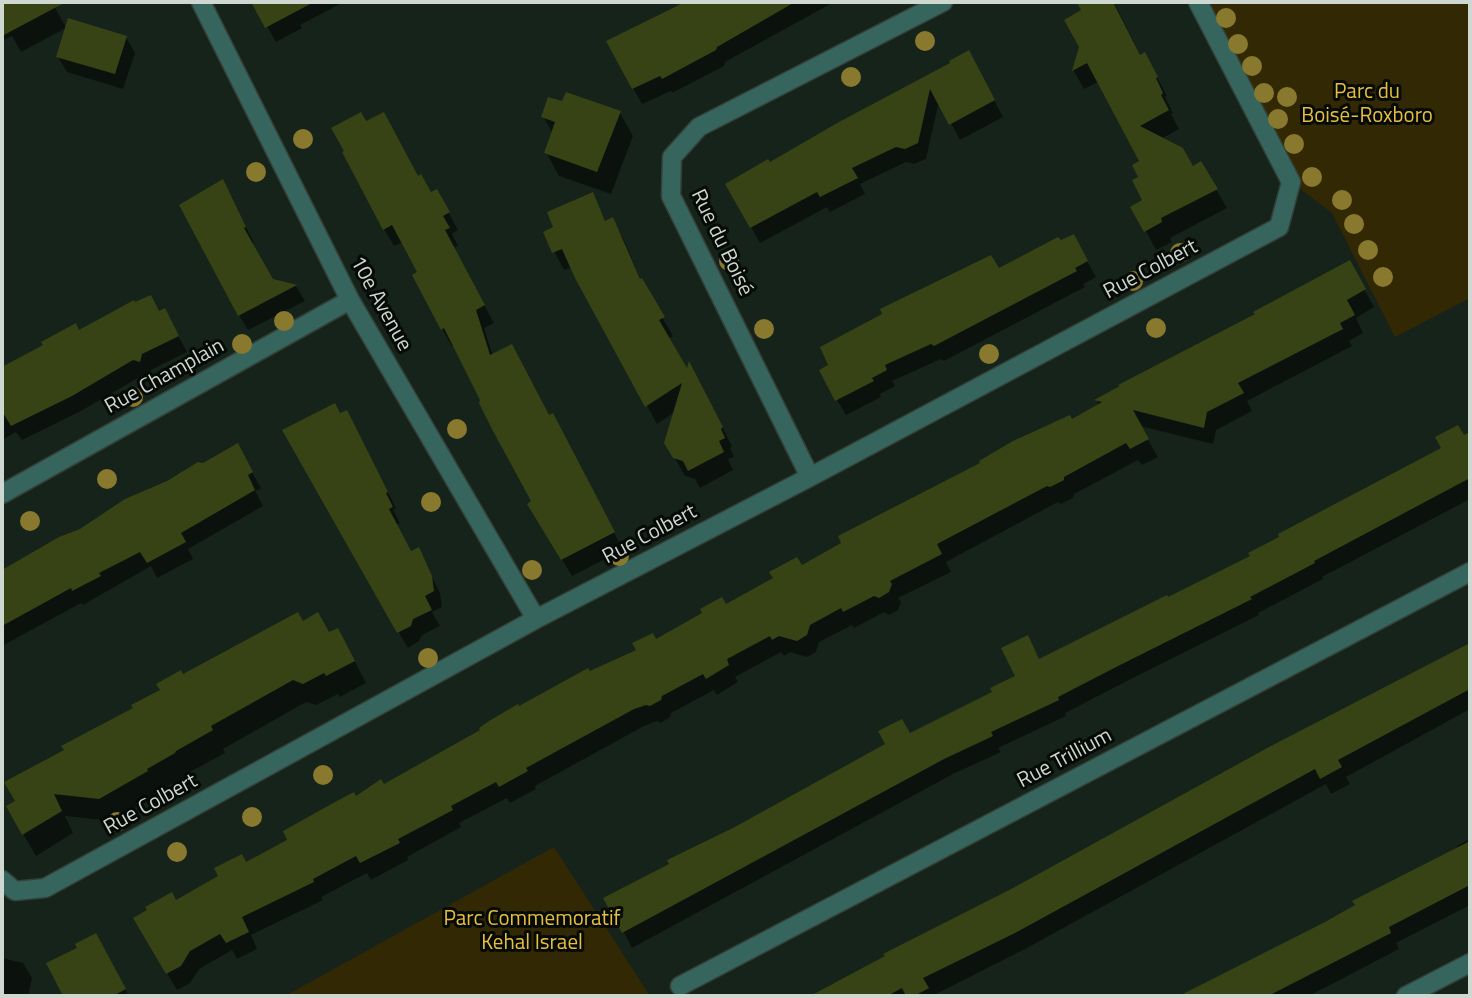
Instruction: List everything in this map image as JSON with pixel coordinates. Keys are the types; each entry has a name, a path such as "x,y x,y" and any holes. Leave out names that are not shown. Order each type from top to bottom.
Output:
{"street":[{"name":"10e Avenue","path":"201,2 350,300 536,620"},
{"name":"Rue du Boisé","path":"810,477 671,196 672,157 699,127 943,2"},
{"name":"Rue Colbert","path":"2,880 15,891 45,888 536,620 1279,227 1291,182 1198,2"},
{"name":"Rue Champlain","path":"2,494 350,300"},
{"name":"Rue Trillium","path":"680,986 1470,572"},
{"path":"1406,996 1470,963"}],"green space":[{"name":"Parc du Boisé-Roxboro","path":"1198,2 1470,2 1470,298 1395,337 1332,213 1291,182"},
{"name":"Parc Commemoratif Kehal Israel","path":"554,847 650,996 285,996"}],"building":[{"path":"2,2 66,2 2,36"},
{"path":"251,2 314,2 265,28"},
{"path":"685,2 795,2 662,79 660,76 632,89 606,41"},
{"path":"1077,2 1113,2 1140,55 1145,52 1158,77 1156,78 1163,93 1161,95 1169,110 1140,126 1183,148 1193,166 1201,161 1218,189 1161,218 1162,222 1144,232 1130,207 1142,200 1132,180 1138,177 1132,165 1139,161 1087,63 1072,71 1079,47 1064,20 1081,10"},
{"path":"68,18 127,36 115,74 56,57"},
{"path":"969,50 995,100 949,125 930,89 918,143 905,149 896,147 852,168 858,178 820,197 817,192 750,228 725,184 768,159 770,162"},
{"path":"566,92 621,111 597,172 544,153 555,122 541,117 548,97 562,101"},
{"path":"361,112 366,121 384,112 418,176 421,174 431,192 437,189 450,212 443,216 450,228 445,230 485,305 476,310 490,355 512,344 549,415 553,413 615,532 561,560 527,504 531,501 493,431 444,328 441,330 412,275 417,272 392,225 383,230 331,128"},
{"path":"223,179 246,227 244,228 273,279 297,285 238,316 179,205"},
{"path":"593,192 605,221 613,217 640,279 642,278 665,317 659,320 687,368 689,361 723,427 721,429 725,438 719,441 724,452 688,471 683,461 673,458 664,443 682,383 645,407 562,249 552,253 543,232 553,227 547,212"},
{"path":"1074,234 1088,261 1075,268 1077,271 934,346 931,344 885,365 887,370 872,378 874,381 835,401 819,370 828,365 820,347 882,314 880,309 991,255 999,268 1058,237 1061,240"},
{"path":"1350,260 1366,289 1347,300 1355,315 1340,323 1343,329 1238,383 1244,393 1207,412 1204,428 1133,410 1149,439 1130,449 1126,443 1064,477 1064,480 1047,486 937,544 942,554 890,581 892,584 889,592 879,598 874,596 843,612 841,608 810,625 807,635 797,641 779,636 772,640 770,636 727,659 729,665 706,679 703,674 662,696 661,700 650,706 634,709 526,768 528,771 499,787 496,782 451,806 453,810 398,839 400,843 360,863 356,856 313,879 314,882 242,917 249,932 226,943 220,934 190,951 181,966 166,974 133,918 147,910 145,907 172,892 176,900 218,876 214,868 242,854 246,862 287,840 283,831 354,792 356,796 381,779 384,784 480,730 479,728 489,721 518,704 519,706 588,668 590,671 636,650 632,643 653,633 656,639 702,613 700,609 722,597 726,604 773,578 769,572 797,557 802,565 841,543 838,536 980,463 979,461 1013,441 1070,415 1072,419 1102,402 1094,400 1120,386 1118,385 1255,314 1253,312"},
{"path":"151,295 159,311 165,308 179,336 142,354 140,362 133,360 72,396 11,426 2,411 2,367 76,323 79,330 134,300 135,302"},
{"path":"335,403 340,413 347,410 388,492 386,493 393,507 389,509 411,551 419,547 432,576 434,591 425,596 432,610 413,619 411,626 397,633 282,430"},
{"path":"1458,425 1464,435 1470,432 1470,478 1314,561 1315,563 1250,597 1252,599 1058,697 1059,700 991,732 993,736 944,759 622,933 603,898 669,864 667,860 733,828 885,744 878,731 902,719 910,733 992,692 990,688 1015,676 1001,648 1028,635 1039,659 1167,595 1168,597 1250,556 1248,553 1279,537 1278,534 1441,448 1435,437"},
{"path":"238,443 253,472 248,475 255,490 181,533 186,542 147,563 140,552 99,573 101,576 72,591 71,588 2,626 2,570 59,537 80,529 125,499 167,481 198,462 203,463"},
{"path":"298,612 303,621 318,612 329,632 338,628 355,661 303,684 293,680 211,726 213,730 99,799 54,794 62,811 22,835 6,806 15,801 4,782 64,750 61,746 133,708 131,705 160,690 156,684 181,670 183,674"},
{"path":"1470,643 1470,689 1338,760 1342,767 1320,779 1315,769 1015,933 923,978 929,988 914,996 906,996 902,988 887,996 810,996 885,956 883,954 1013,888 1269,747"},
{"path":"1470,841 1470,885 1389,927 1391,933 1268,996 1179,996 1325,922 1355,905 1352,901"},
{"path":"96,933 126,989 113,996 63,996 46,963 77,948 75,944"}]}
